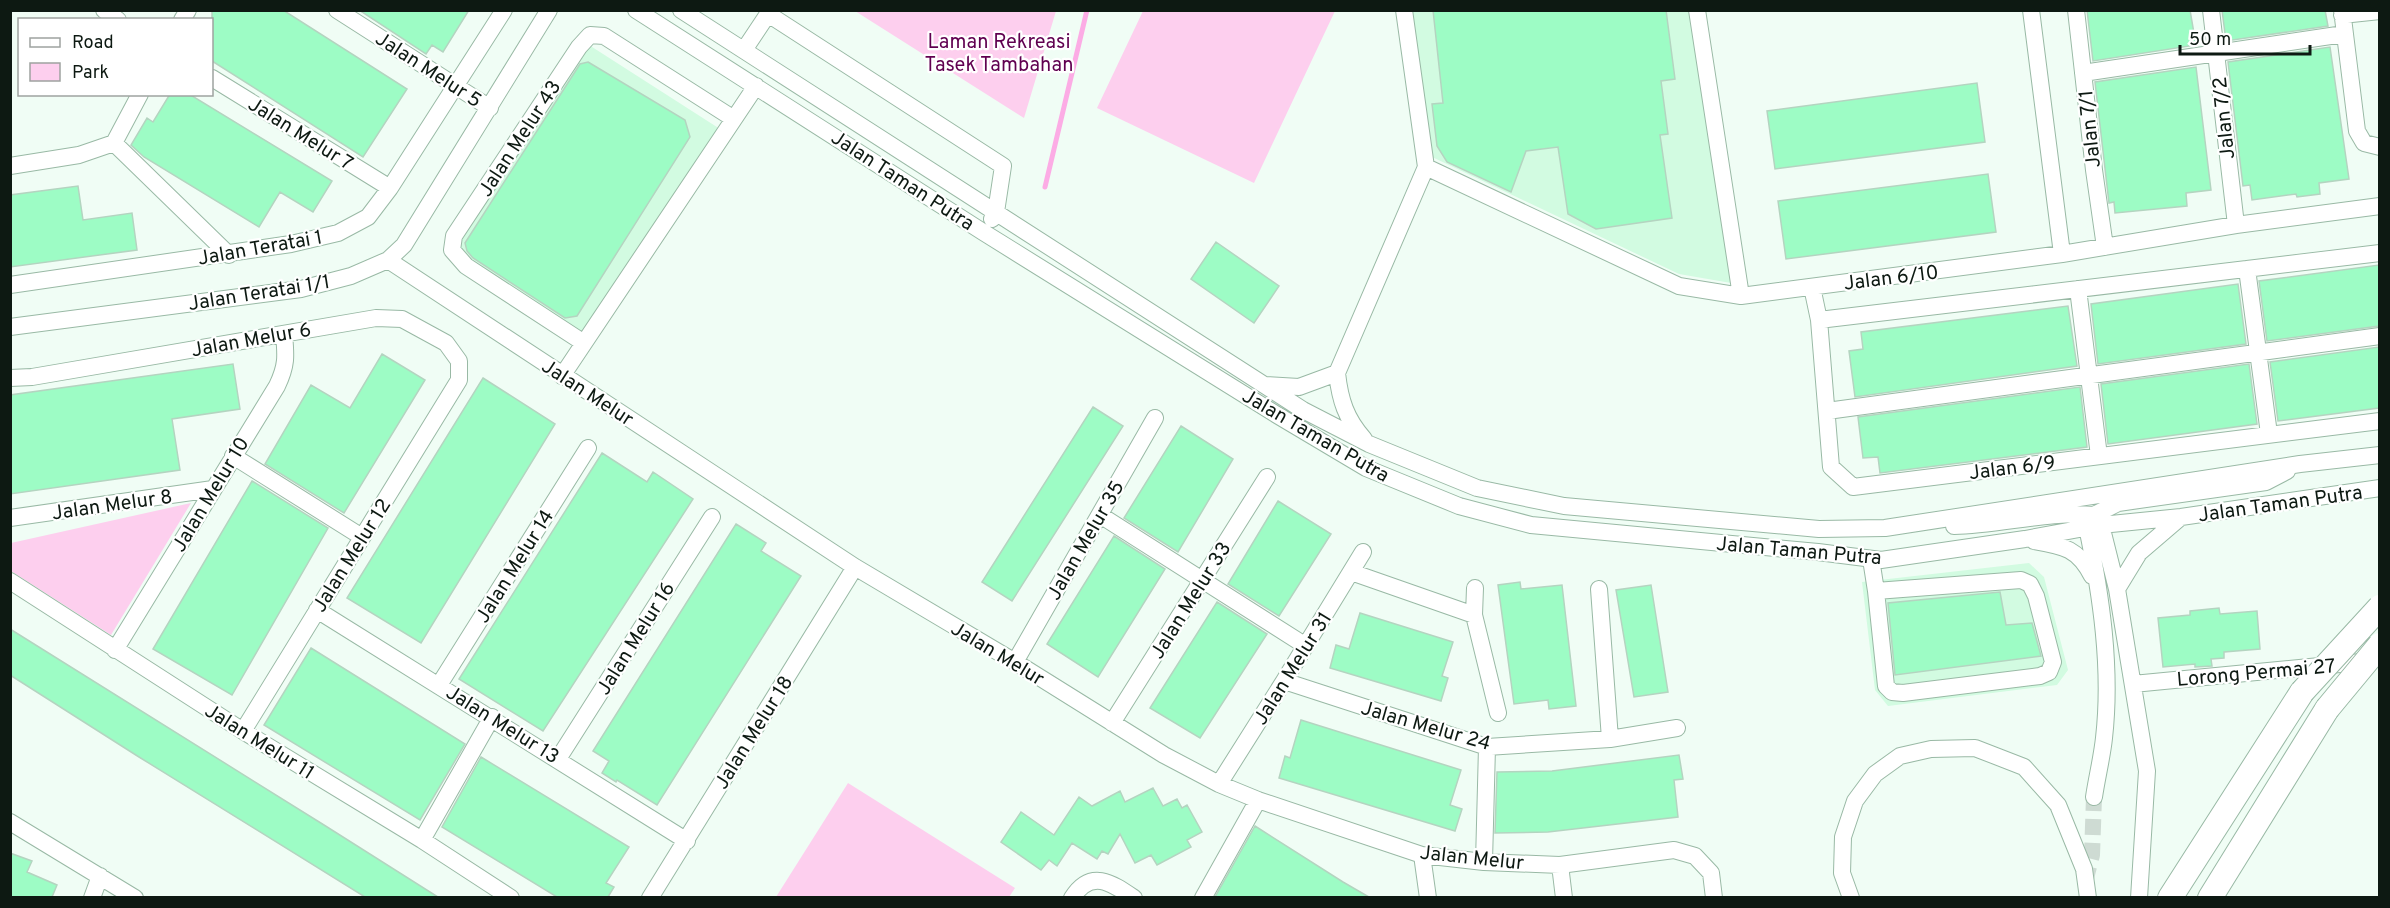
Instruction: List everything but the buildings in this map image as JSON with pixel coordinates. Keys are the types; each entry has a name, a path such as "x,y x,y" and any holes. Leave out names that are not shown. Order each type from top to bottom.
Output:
{"highway":[{"path":"2170,897 2302,692 2379,607"},
{"path":"2210,897 2327,709 2379,645"}],"street":[{"name":"Jalan Melur 5","path":"337,10 490,108"},
{"name":"Jalan Teratai 1","path":"10,285 229,255 291,244 338,233 368,217 390,188 504,10"},
{"name":"Jalan Teratai 1/1","path":"10,327 301,289 351,276 388,260 404,245 549,10"},
{"name":"Jalan Taman Putra","path":"636,10 984,232 1366,468 1459,506 1531,525 1881,560 2025,539 2094,522 2181,517 2379,488"},
{"name":"Jalan Taman Putra","path":"681,10 704,17 744,50 1303,410 1369,444 1477,488 1564,506 1819,529 1885,528 2300,464 2379,455"},
{"path":"1369,444 1345,413 1337,373 1426,167 1404,10"},
{"path":"1697,10 1741,296"},
{"path":"2031,10 2062,254"},
{"name":"Jalan 7/1","path":"2076,10 2104,247"},
{"name":"Jalan 7/2","path":"2211,10 2236,225"},
{"path":"2372,145 2357,131 2342,13 2379,11"},
{"path":"744,50 768,14 1003,166 996,212 984,232"},
{"path":"2083,73 2344,34"},
{"name":"Jalan Melur 43","path":"584,343 466,266 452,250 454,236 579,47 590,35 604,36 734,119"},
{"name":"Jalan Melur 7","path":"213,79 390,188"},
{"path":"562,376 756,86"},
{"path":"10,166 79,155 114,144 139,96"},
{"path":"114,144 229,255"},
{"name":"Jalan 6/10","path":"1426,167 1679,286 1741,296 2062,254 2236,225 2379,206"},
{"name":"Jalan 6/10","path":"1819,320 2379,253"},
{"name":"Jalan Melur","path":"388,260 855,567 1015,662 1164,755 1219,784 1258,800 1422,855 1484,862 1560,865 1674,850 1695,856 1711,873 1714,897"},
{"path":"2247,269 2269,434"},
{"name":"Jalan 6/9","path":"1812,287 1819,320 1831,467 1853,487 2379,421"},
{"path":"2078,289 2099,456"},
{"name":"Jalan Melur 6","path":"10,378 32,377 376,318 402,319 446,343 459,360 459,380"},
{"name":"Jalan Melur 10","path":"116,650 285,370 284,334"},
{"path":"1827,411 2379,336"},
{"path":"1264,384 1299,387 1337,373"},
{"name":"Jalan Melur 12","path":"243,731 459,380"},
{"name":"Jalan Melur 35","path":"1015,662 1155,418"},
{"name":"Jalan Melur 14","path":"439,685 588,448"},
{"path":"233,456 362,537"},
{"path":"2094,522 2118,503 2266,482 2300,464"},
{"name":"Jalan Melur 33","path":"1112,723 1267,477"},
{"name":"Jalan Melur 8","path":"10,518 213,489"},
{"path":"1885,528 1986,525 2072,514 2094,522"},
{"path":"1100,515 1202,582 1306,646"},
{"name":"Jalan Melur 16","path":"558,759 712,517"},
{"path":"2117,589 2139,553 2181,517"},
{"path":"2094,522 2117,589 2147,771 2139,891"},
{"path":"2094,522 2106,674 2104,736 2094,797"},
{"path":"2025,539 2066,547 2085,562 2100,591"},
{"name":"Jalan Melur 31","path":"1219,784 1363,552"},
{"path":"1871,559 1886,686 1892,692 1903,693 2006,680 2049,672 2053,662 2036,596 2030,584 2021,580 1876,591"},
{"name":"Jalan Melur 18","path":"650,897 687,841 855,567"},
{"path":"1351,572 1474,615"},
{"name":"Jalan Melur 11","path":"10,581 243,731 511,897"},
{"path":"1475,588 1474,615 1498,713"},
{"path":"1599,589 1610,739"},
{"name":"Jalan Melur 13","path":"317,610 492,717 687,841"},
{"name":"Lorong Permai 27","path":"2133,684 2379,661"},
{"name":"Jalan Melur 24","path":"1284,681 1487,747 1610,739 1677,728"},
{"path":"422,840 492,717"},
{"path":"1484,862 1487,747"},
{"path":"1851,897 1842,873 1843,837 1855,801 1875,774 1900,756 1931,748 1975,748 2024,767 2058,806 2084,869 2088,897"},
{"path":"1203,897 1258,800"},
{"path":"10,822 135,897"},
{"path":"1422,855 1428,897"},
{"path":"1560,865 1564,897"},
{"path":"92,897 100,876"},
{"path":"1072,897 1079,888 1093,880 1108,881 1134,897"}],"shaded area":[{"path":"1410,11 1691,11 1731,283 1679,274 1430,156"},
{"path":"589,45 720,129 582,333 471,262 458,247 461,239"},
{"path":"2029,563 2044,577 2068,670 2057,685 1888,706 1875,690 1862,582"}],"green space":[{"name":"Laman Rekreasi Tasek Tambahan","path":"855,11 1056,11 1024,118"},
{"path":"1143,11 1335,11 1254,183 1097,108"},
{"path":"191,503 111,635 11,571 11,543"},
{"path":"848,783 1015,888 1009,897 776,897"}],"waterway":[{"path":"1045,187 1087,10"}],"tunnel":[{"path":"2085,882 2092,855 2094,797"}]}
